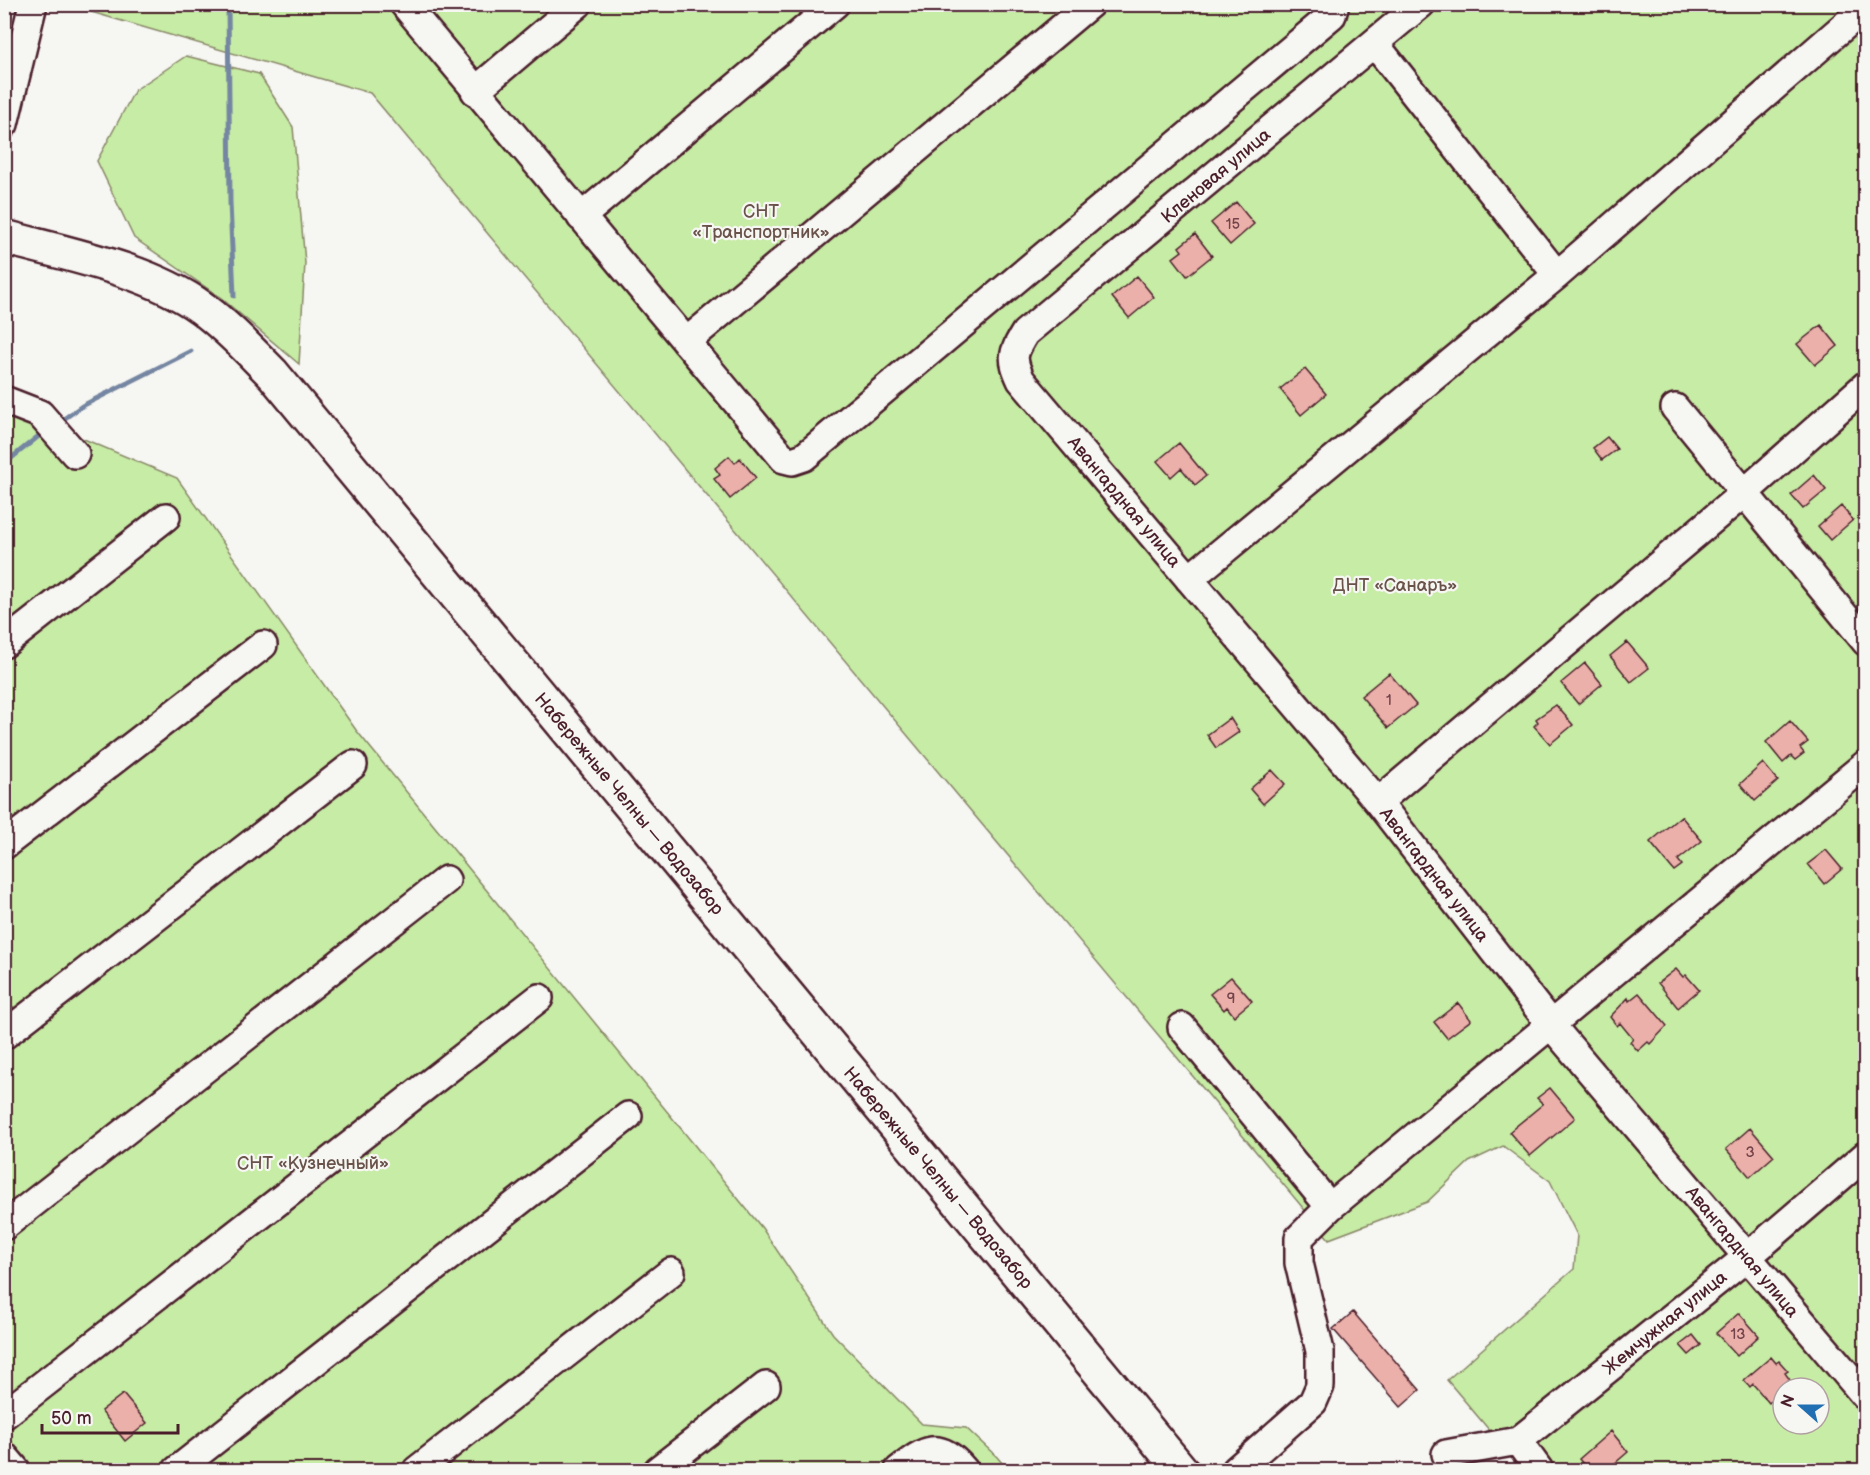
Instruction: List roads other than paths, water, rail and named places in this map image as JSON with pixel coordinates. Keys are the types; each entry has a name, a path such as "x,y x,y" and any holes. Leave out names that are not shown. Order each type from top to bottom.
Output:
{"main road":[{"name":"Набережные Челны — Водозабор","path":"4,237 117,269 168,288 201,307 232,332 273,374 1181,1470"}],"street":[{"path":"4,124 33,4"},
{"path":"404,4 784,459 792,461 804,457 1332,15 1335,4"},
{"path":"476,91 578,4"},
{"path":"581,217 835,4"},
{"path":"686,342 1090,4"},
{"name":"Кленовая улица","path":"1015,350 1025,333 1421,4"},
{"path":"1189,579 1557,275 1866,7"},
{"path":"1375,44 1557,275"},
{"name":"Авангардная улица","path":"1015,350 1013,363 1021,380 1378,802 1551,1026 1866,1397"},
{"path":"1378,802 1744,493 1866,385"},
{"path":"4,400 40,414 75,454"},
{"path":"1675,408 1866,642"},
{"path":"4,644 166,517"},
{"path":"4,845 263,645"},
{"path":"1236,1470 1313,1402 1320,1386 1320,1351 1299,1263 1299,1238 1330,1208 1866,764"},
{"path":"4,1035 353,765"},
{"path":"4,1226 446,880"},
{"path":"4,1415 539,998"},
{"path":"1182,1027 1330,1208"},
{"path":"177,1470 628,1116"},
{"name":"Жемчужная улица","path":"1446,1454 1518,1441 1746,1258 1866,1155"},
{"path":"417,1470 670,1272"},
{"path":"658,1470 766,1386"},
{"path":"1518,1441 1539,1470"},
{"path":"899,1470 921,1453 938,1450 955,1460 964,1470"},
{"path":"4,1456 16,1470"}],"waterway":[{"path":"228,4 230,202 234,296"},
{"path":"58,423 82,406 191,351"},
{"path":"4,464 45,431"}],"park label":[{"name":"СНТ «Транспортник»","path":"761,221"},
{"name":"ДНТ «Санаръ»","path":"1395,585"},
{"name":"СНТ «Кузнечный»","path":"313,1163"}]}
